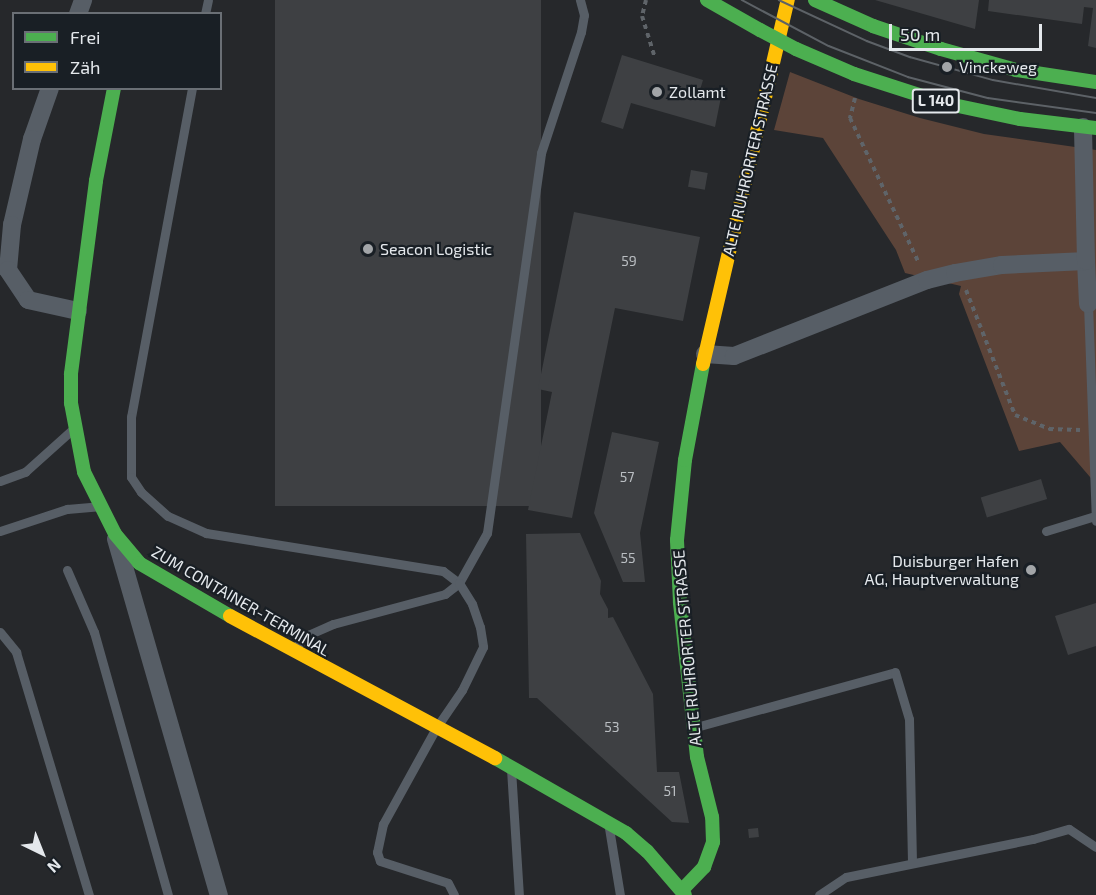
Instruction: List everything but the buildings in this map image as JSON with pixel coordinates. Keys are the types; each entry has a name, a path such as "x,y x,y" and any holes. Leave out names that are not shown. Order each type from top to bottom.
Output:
{"street":[{"name":"L 140","path":"707,0 796,49 854,74 944,104 1020,119 1090,128"},
{"name":"ALTE RUHRORTER STRASSE","path":"684,892 704,867 713,842 712,817 697,757 696,727 680,602 677,540 686,460 705,354 788,0"},
{"path":"815,0 851,7 903,37 995,65 1096,82"},
{"path":"49,90 29,150 12,225 8,270 28,300 78,311"},
{"name":"ZUM CONTAINER-TERMINAL","path":"114,90 98,170 71,374 75,427 84,472 115,534 139,563 165,580 511,767 609,823 647,851 684,892"},
{"path":"1088,304 1086,261 1090,128"},
{"path":"705,354 734,356 876,293 959,272 1002,265 1086,261"},
{"path":"115,534 219,895"}],"lane":[{"path":"292,650 308,636 333,624 445,594 459,583 486,533 541,153 581,32 584,15 580,0"},
{"path":"192,90 131,417 130,477 141,492 168,516 206,533 442,571 459,583 472,604 480,627 483,647 462,690 436,728 383,824 377,852 380,861 448,883 454,895"},
{"path":"1088,304 1096,521"},
{"path":"0,481 25,471 75,427"},
{"path":"0,531 67,509 101,505"},
{"path":"1046,531 1095,516"},
{"path":"67,570 94,632 168,895"},
{"path":"0,632 16,652 89,895"},
{"path":"696,727 895,672 909,719 912,863"},
{"path":"511,767 519,895"},
{"path":"609,823 620,895"},
{"path":"819,895 846,877 1033,839 1070,829 1096,847"}],"path":[{"path":"646,0 642,16 655,58"},
{"path":"857,94 850,118 927,280"},
{"path":"959,272 1015,415 1049,429 1092,431"}],"shaded area":[{"path":"790,72 859,99 920,118 984,134 1096,150 1096,484 1060,442 1019,451 959,294 961,286 905,273 896,250 823,138 774,130"}],"tram line":[{"path":"742,0 829,46 908,77 988,98 1096,113"},
{"path":"779,0 867,41 910,57 993,80 1096,98"}],"traffic: fast":[{"path":"707,0 760,30"},
{"path":"815,0 873,26 941,49 1016,70 1096,82"},
{"path":"760,30 796,49"},
{"path":"796,49 854,74 944,103 1020,119 1096,128"},
{"path":"114,90 96,181 71,374 71,403 84,472 115,534 139,563 230,616"},
{"path":"682,890 704,867 713,842 712,817 697,757 680,602 677,540 685,460 703,364"},
{"path":"495,758 626,833 647,851 685,895"}],"traffic: slow":[{"path":"703,364 788,0"},
{"path":"230,616 495,758"}],"place":[{"name":"Vinckeweg","path":"947,67"},
{"name":"Zollamt","path":"657,92"},
{"name":"Seacon Logistic","path":"368,249"},
{"name":"Duisburger Hafen AG, Hauptverwaltung","path":"1031,570"}]}
